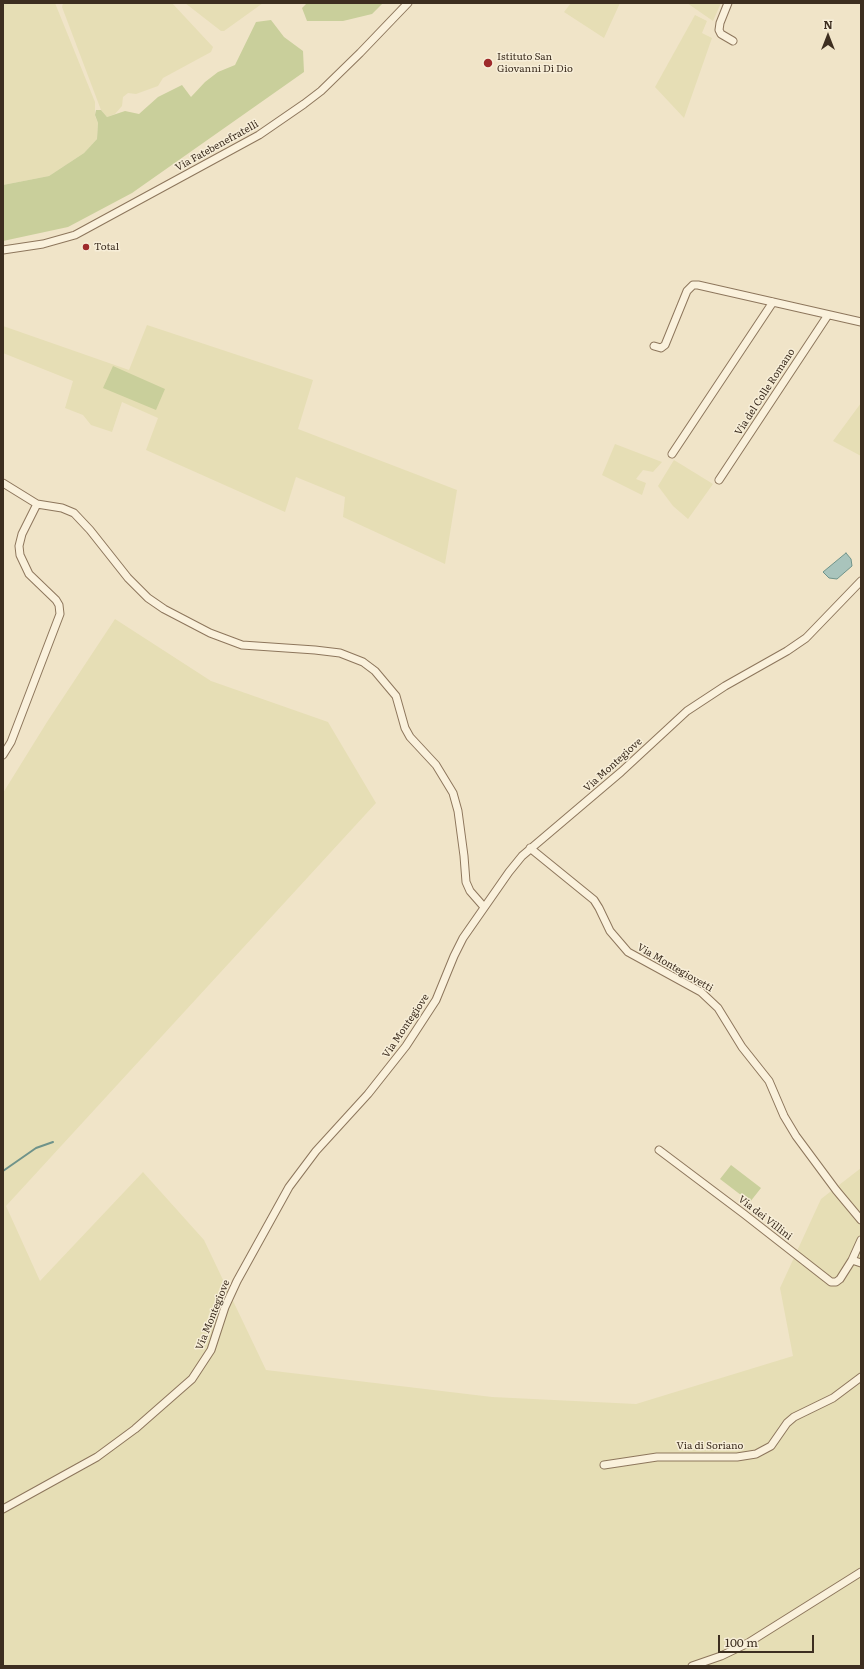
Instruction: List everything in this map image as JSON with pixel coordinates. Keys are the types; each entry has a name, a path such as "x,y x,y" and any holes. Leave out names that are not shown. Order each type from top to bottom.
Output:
{"street":[{"name":"Via Fatebenefratelli","path":"3,250 50,242 75,235 259,135 321,91 408,3"},
{"path":"728,3 720,23 719,30 721,34 733,42"},
{"path":"654,346 661,348 665,345 687,291 693,285 861,322"},
{"path":"672,454 773,302"},
{"name":"Via del Colle Romano","path":"719,480 828,315"},
{"path":"3,483 37,504 62,508 74,513 90,530 128,578 148,598 164,609 216,636 233,643 247,646 340,653 363,662 376,671 396,696 405,728 410,737 436,765 453,793 458,811 466,882 470,891 484,907"},
{"path":"3,755 11,742 60,614 59,605 56,600 28,574 20,555 19,546 22,534 37,504"},
{"name":"Via Montegiove","path":"3,1509 79,1468 101,1454 135,1429 192,1379 211,1350 228,1300 239,1277 290,1187 316,1150 368,1094 411,1040 436,1000 460,943 512,867 530,848 621,772 686,711 718,690 787,651 806,638 861,581"},
{"name":"Via Montegiovetti","path":"530,848 592,898 599,908 610,932 628,952 701,992 718,1008 742,1047 769,1081 784,1116 796,1136 836,1190 861,1220"},
{"name":"Via dei Villini","path":"659,1150 831,1282 836,1282 840,1279 852,1260"},
{"path":"861,1240 852,1260 861,1263"},
{"name":"Via di Soriano","path":"604,1465 656,1457 737,1457 756,1454 771,1446 787,1423 794,1417 833,1398 861,1377"},
{"path":"692,1666 721,1656 751,1641 861,1572"}],"shaded area":[{"path":"3,3 55,3 95,102 95,116 98,123 97,139 84,153 49,176 3,185"},
{"path":"63,3 172,3 213,47 211,52 163,78 158,86 136,94 128,93 123,97 122,106 115,114 107,117 101,110 62,7"},
{"path":"185,3 263,3 224,31 221,31"},
{"path":"571,3 620,3 604,38 564,12"},
{"path":"687,3 721,3 713,21"},
{"path":"695,15 707,21 702,33 712,38 684,118 655,87"},
{"path":"147,325 313,380 298,429 457,490 445,564 343,517 345,497 296,477 285,512 146,450 158,418 122,402 112,432 91,425 83,415 65,408 73,381 3,353 3,326 129,370"},
{"path":"861,403 861,456 833,441"},
{"path":"615,444 662,462 653,472 643,470 636,479 646,483 642,495 602,475"},
{"path":"674,460 713,484 688,519 673,506 658,486"},
{"path":"115,619 211,681 328,722 376,803 6,1206 40,1281 143,1172 204,1240 266,1370 492,1397 636,1404 793,1356 780,1288 821,1199 861,1168 861,1666 3,1666 3,793 47,722"}],"green space":[{"path":"307,3 383,3 372,14 343,21 307,21 302,8"},
{"path":"271,20 284,37 303,51 304,72 132,193 68,227 3,241 3,185 49,176 84,153 97,139 98,123 95,115 96,110 101,110 107,117 125,111 139,114 158,97 182,85 191,97 205,82 218,72 235,65 256,22"},
{"path":"113,366 165,389 156,410 103,388"},
{"path":"731,1165 761,1188 750,1202 720,1179"}],"water":[{"path":"846,553 851,559 852,566 837,579 829,578 823,572"}],"waterway":[{"path":"3,1171 36,1148 53,1142"}],"place":[{"name":"Istituto San Giovanni Di Dio","path":"488,63"},
{"name":"Total","path":"86,247"}]}
